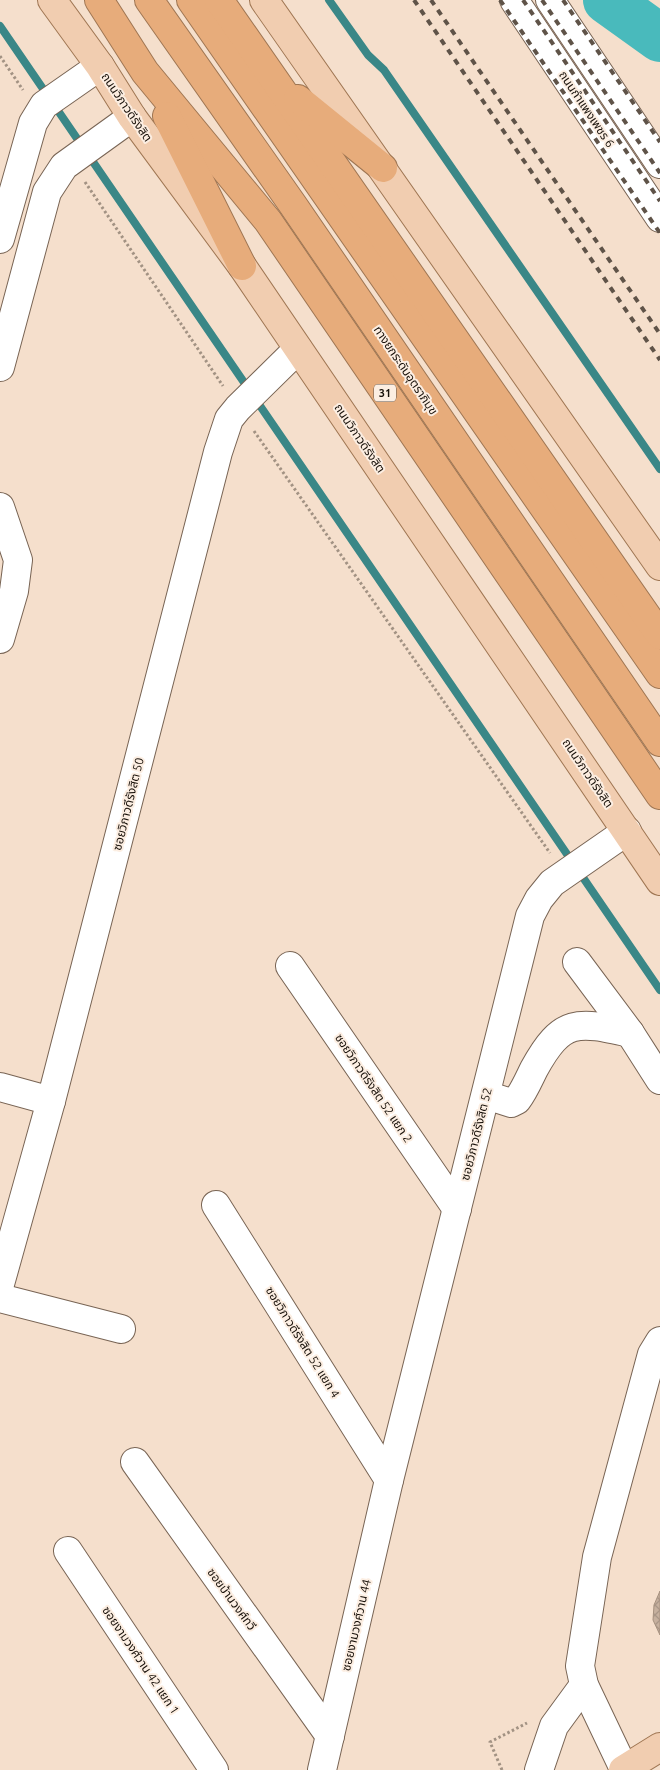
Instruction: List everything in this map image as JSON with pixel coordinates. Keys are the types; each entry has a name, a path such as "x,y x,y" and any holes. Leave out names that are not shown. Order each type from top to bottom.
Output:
{"highway":[{"name":"31","path":"99,0 145,72 268,221 660,795"},
{"name":"ทางยกระดับอุตราภิมุข","path":"149,0 293,205 660,742"},
{"path":"190,0 660,674"},
{"path":"219,0 660,636"},
{"path":"145,72 242,266"},
{"path":"272,77 383,168"},
{"path":"391,287 660,636"}],"main road":[{"name":"ถนนวิภาวดีรังสิต","path":"52,0 100,66 132,117 242,266 660,881"},
{"path":"264,0 660,566"},
{"path":"628,518 660,556"},
{"path":"624,1770 660,1747"}],"street":[{"name":"ถนนกำแพงเพชร 6","path":"514,0 660,218"},
{"path":"556,8 660,164"},
{"path":"0,240 33,123 44,105 100,66"},
{"path":"0,367 47,192 64,166 132,117"},
{"name":"ซอยวิภาวดีรังสิต 50","path":"0,1284 51,1101 218,452 229,419 261,384 298,349"},
{"path":"0,507 18,560 14,591 0,639"},
{"name":"ซอยวิภาวดีรังสิต 52","path":"389,1480 530,916 552,883 627,831"},
{"path":"577,962 630,1033 660,1080"},
{"name":"ซอยวิภาวดีรังสิต 52 แยก 2","path":"290,966 457,1209"},
{"path":"486,1096 511,1103 517,1100 548,1045 562,1031 580,1025 601,1026 630,1033"},
{"path":"0,1087 51,1101"},
{"name":"ซอยวิภาวดีรังสิต 52 แยก 4","path":"216,1205 389,1480"},
{"path":"0,1298 121,1329"},
{"path":"624,1770 584,1685 580,1666 597,1557 652,1354 660,1342"},
{"name":"ซอยบ้านวงศ์ทวี","path":"134,1462 330,1736"},
{"name":"ซอยงามวงศ์วาน 44","path":"322,1770 389,1480"},
{"name":"ซอยงามวงศ์วาน 42 แยก 1","path":"68,1551 214,1770"},
{"path":"538,1770 554,1726 584,1685"}],"path":[{"path":"0,56 26,94"},
{"path":"82,176 238,408 576,867"},
{"path":"502,1770 490,1742 530,1721"}],"building":[{"path":"660,1591 660,1635 653,1620 654,1605"}],"waterway":[{"path":"329,0 368,55 384,70 660,469"},
{"path":"607,0 660,38"},
{"path":"0,26 660,990"}],"railway":[{"path":"414,0 660,360"},
{"path":"431,0 660,334"},
{"path":"500,0 660,233"},
{"path":"523,0 660,201"},
{"path":"542,0 660,173"},
{"path":"563,0 660,142"}]}
